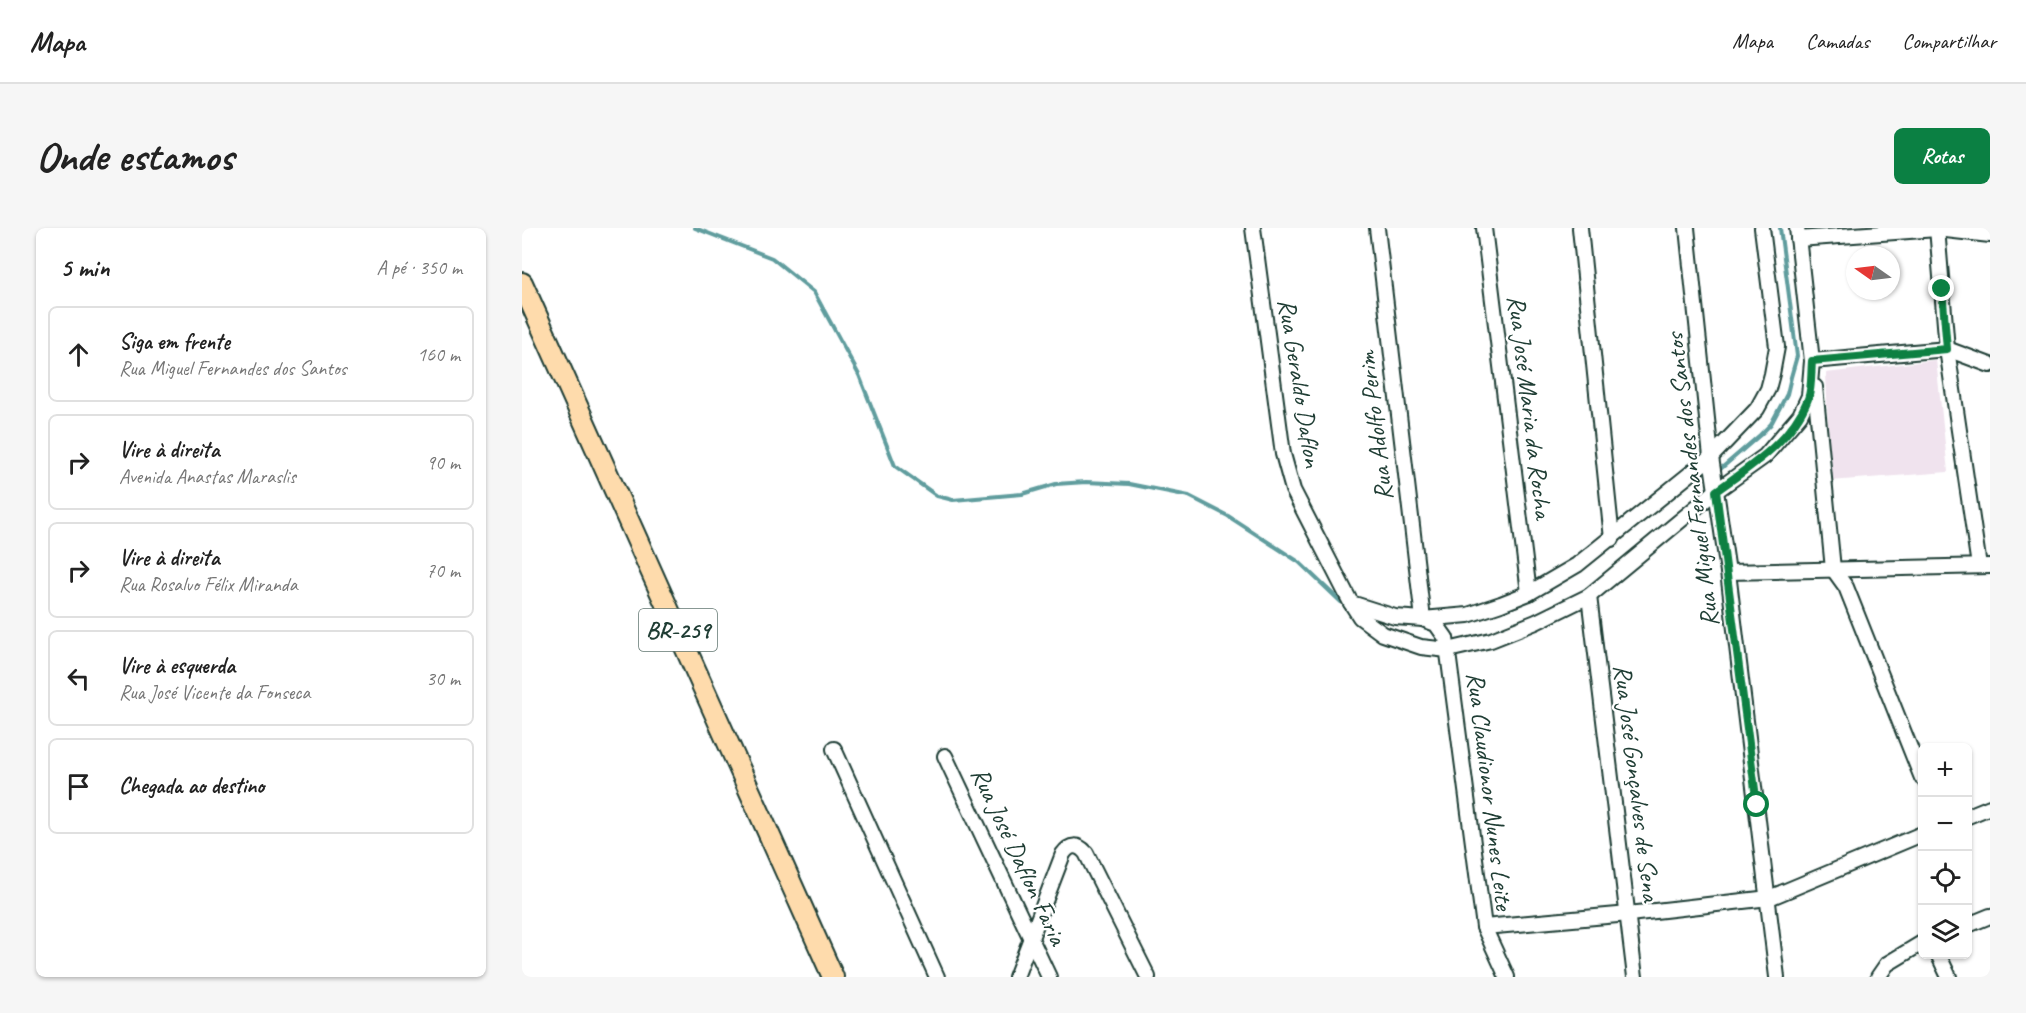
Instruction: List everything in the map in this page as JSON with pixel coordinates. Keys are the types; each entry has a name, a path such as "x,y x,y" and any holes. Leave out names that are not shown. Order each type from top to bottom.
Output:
{"highway":[{"name":"BR-259","path":"522,283 833,977"}],"street":[{"name":"Rua Geraldo Daflon","path":"1253,228 1283,454 1293,490 1350,603 1360,617 1383,634 1421,647 1448,650"},
{"name":"Rua Adolfo Perim","path":"1377,228 1423,619"},
{"name":"Rua José Maria da Rocha","path":"1484,228 1529,592"},
{"path":"1580,228 1612,539"},
{"name":"Rua Miguel Fernandes dos Santos","path":"1687,228 1716,491 1769,898 1777,977"},
{"path":"1350,603 1395,617 1423,619 1468,615 1502,604 1529,592 1577,565 1712,457 1756,409 1768,389 1772,374 1777,347 1762,228"},
{"path":"1728,572 1986,569 1947,349 1937,229"},
{"path":"1918,766 1846,587 1833,569 1798,234 1937,229 1990,235"},
{"path":"1812,361 1947,349 1990,365"},
{"path":"1448,650 1491,640 1536,622 1589,596 1716,491 1765,456 1800,415 1809,396 1812,361"},
{"name":"Rua José Gonçalves de Sena","path":"1589,596 1635,977"},
{"name":"Rua Claudionor Nunes Leite","path":"1423,619 1436,624 1446,638 1484,927 1507,977"},
{"path":"834,749 937,977"},
{"name":"Rua José Daflon Faria","path":"945,756 1049,977"},
{"path":"1972,814 1990,807"},
{"path":"1484,927 1769,898 1918,836"},
{"path":"1016,977 1063,854 1067,848 1072,846 1082,848 1086,853 1148,977"},
{"path":"1972,923 1990,916"},
{"path":"1878,977 1887,964 1918,946"},
{"path":"1940,959 1949,977"}],"shaded area":[{"path":"1936,360 1948,472 1830,481 1826,373"}],"waterway":[{"path":"695,228 772,258 814,292 859,375 895,466 937,496 953,500 1022,494 1056,484 1086,482 1129,484 1189,496 1228,516 1299,562 1341,602"},
{"path":"1717,472 1771,424 1787,394 1797,356 1780,228"}],"route":[{"path":"1757,805 1716,491 1765,456 1800,415 1809,396 1812,361 1947,349 1942,289"}]}
